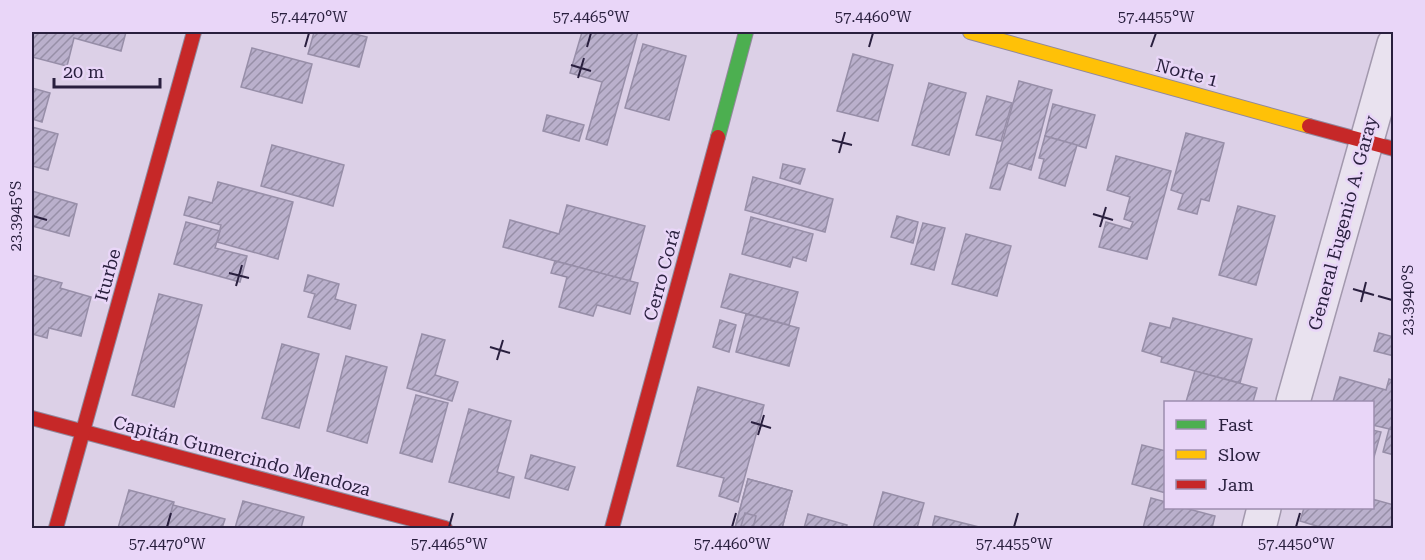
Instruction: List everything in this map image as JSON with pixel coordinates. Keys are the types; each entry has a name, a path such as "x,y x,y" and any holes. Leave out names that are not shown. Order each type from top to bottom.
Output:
{"street":[{"name":"Iturbe","path":"56,528 194,32"},
{"name":"Cerro Corá","path":"612,528 746,32"},
{"name":"Norte 1","path":"970,32 1379,145"},
{"name":"General Eugenio A. Garay","path":"1293,401 1379,145 1394,44"},
{"name":"Capitán Gumercindo Mendoza","path":"32,418 445,528"},
{"path":"1259,528 1264,509"}],"building":[{"path":"32,32 126,32 121,51 74,38 67,66 32,57"},
{"path":"314,32 347,32 367,37 359,67 308,54"},
{"path":"582,32 638,32 607,145 586,139 602,82 570,73"},
{"path":"643,44 686,56 669,120 625,108"},
{"path":"252,48 312,64 302,103 241,87"},
{"path":"853,54 893,65 878,121 837,111"},
{"path":"1019,81 1052,90 1031,170 1008,163 1000,190 990,188"},
{"path":"929,83 966,93 949,155 912,145"},
{"path":"32,88 50,93 42,122 32,119"},
{"path":"987,96 1012,103 1001,141 976,135"},
{"path":"1053,104 1095,115 1086,148 1045,136"},
{"path":"547,115 584,125 579,141 543,131"},
{"path":"32,127 58,134 48,170 32,166"},
{"path":"1186,133 1224,143 1209,201 1201,199 1197,214 1178,209 1183,194 1171,190"},
{"path":"1045,136 1077,145 1065,186 1039,178 1044,159 1039,158"},
{"path":"272,145 344,165 333,206 261,186"},
{"path":"1116,156 1171,171 1147,259 1099,247 1106,222 1130,229 1133,222 1124,219 1130,197 1107,190"},
{"path":"783,164 805,169 800,184 780,178"},
{"path":"753,177 833,199 825,232 745,210"},
{"path":"218,182 293,202 278,259 217,242 221,225 184,215 189,197 212,203"},
{"path":"32,191 77,204 69,236 32,226"},
{"path":"567,205 645,226 630,281 503,247 510,220 559,234"},
{"path":"1238,206 1275,216 1256,285 1219,275"},
{"path":"897,216 918,222 913,243 891,237"},
{"path":"751,217 813,234 806,261 793,257 790,267 742,254"},
{"path":"186,222 220,231 215,248 247,256 240,282 174,264"},
{"path":"923,223 945,228 934,270 911,264"},
{"path":"966,234 1011,246 997,296 952,284"},
{"path":"555,261 638,283 630,314 597,305 593,316 559,307 567,277 551,273"},
{"path":"730,274 798,292 789,325 721,307"},
{"path":"32,275 62,283 60,288 91,297 81,336 49,328 47,338 32,334"},
{"path":"308,275 339,284 335,299 356,305 350,329 308,317 315,294 304,291"},
{"path":"159,294 202,305 174,407 132,395"},
{"path":"746,314 799,328 789,366 736,352"},
{"path":"1173,318 1252,339 1240,383 1161,362 1162,357 1142,351 1150,323 1170,328"},
{"path":"720,320 736,325 729,352 713,347"},
{"path":"1379,333 1394,337 1394,356 1374,351"},
{"path":"422,334 445,340 435,375 458,382 452,401 407,388"},
{"path":"282,344 319,354 299,428 262,418"},
{"path":"346,356 387,367 367,443 327,431"},
{"path":"1195,371 1257,388 1253,401 1186,401"},
{"path":"1340,377 1386,390 1389,379 1394,381 1394,430 1374,425 1374,401 1333,401"},
{"path":"698,387 764,405 738,502 719,496 724,478 677,466"},
{"path":"416,395 448,403 432,462 400,453"},
{"path":"469,409 511,421 497,472 514,477 509,498 449,482"},
{"path":"1389,429 1394,430 1394,455 1383,452"},
{"path":"1374,430 1381,432 1374,457"},
{"path":"1142,445 1164,450 1164,492 1132,484"},
{"path":"531,455 575,467 568,490 525,478"},
{"path":"748,479 792,491 782,528 753,528 735,528","holes":["745,513 756,516 753,528 741,526"]},
{"path":"748,479 792,491 782,528 735,528"},
{"path":"129,490 174,502 167,528 118,528"},
{"path":"883,492 924,503 917,528 873,528"},
{"path":"1151,498 1164,501 1164,509 1189,509 1215,516 1212,528 1143,528"},
{"path":"1374,500 1394,505 1394,528 1323,528 1300,521 1304,509 1374,509"},
{"path":"243,501 304,517 301,528 235,528"},
{"path":"173,505 225,519 222,528 167,528"},
{"path":"745,513 756,516 753,528 741,526"},
{"path":"808,514 847,525 846,528 804,528"},
{"path":"935,516 983,528 932,528"}],"traffic: fast":[{"path":"718,137 746,32"}],"traffic: slow":[{"path":"970,32 1309,126"}],"traffic: jam":[{"path":"56,528 194,32"},
{"path":"1309,126 1394,149"},
{"path":"612,528 718,137"},
{"path":"32,418 445,528"}]}
